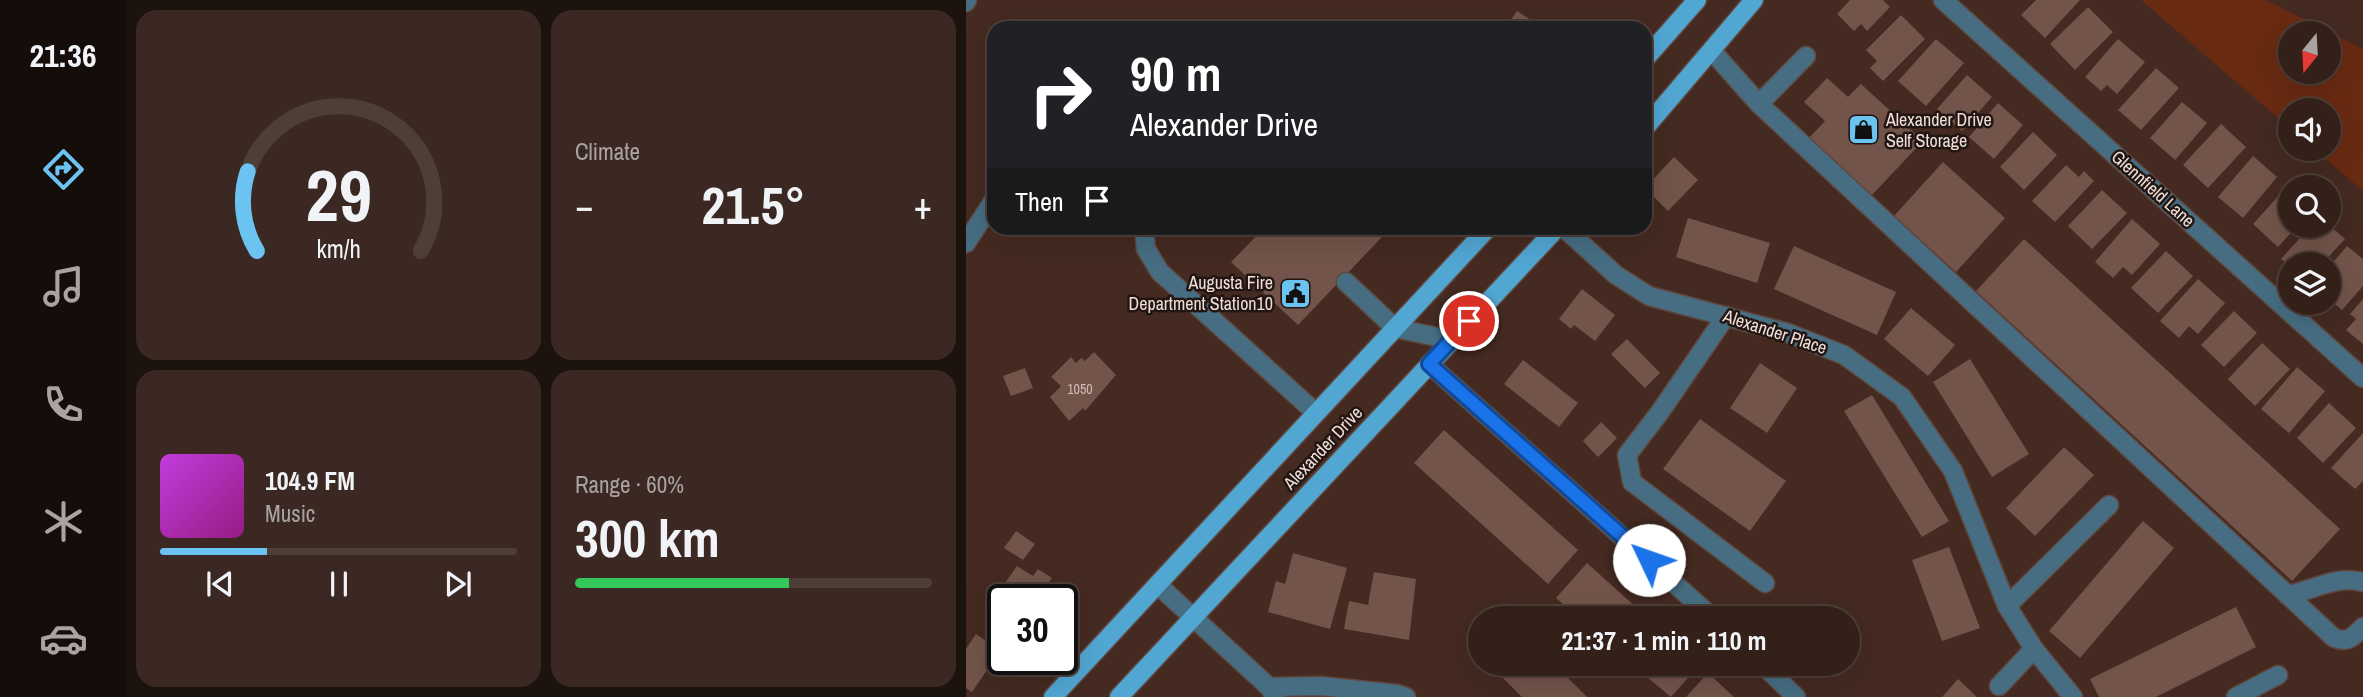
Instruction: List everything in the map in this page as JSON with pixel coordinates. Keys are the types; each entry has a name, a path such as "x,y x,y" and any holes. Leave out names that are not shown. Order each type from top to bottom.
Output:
{"main road":[{"path":"1652,51 1697,0"},
{"path":"1652,120 1754,0"},
{"name":"Alexander Drive","path":"1053,697 1481,235"},
{"name":"Alexander Drive","path":"1119,697 1550,235"}],"street":[{"name":"Glennfield Lane","path":"1943,0 2363,378"},
{"path":"1712,51 1759,104 2337,639 2351,638 2363,627"},
{"path":"1759,104 1807,55"},
{"path":"966,243 987,211"},
{"path":"1145,235 1146,249 1160,272 1316,413"},
{"name":"Alexander Place","path":"1572,235 1616,275 1649,296 1788,333 1844,355 1902,397 1953,471 2007,606 2035,649 2073,697"},
{"path":"1346,282 1395,328 1451,340"},
{"path":"1726,316 1627,455 1632,482 1765,583"},
{"path":"1429,364 1700,606"},
{"path":"2007,606 2109,505"},
{"path":"2288,595 2327,582 2346,579 2363,582"},
{"path":"1158,585 1272,692 1320,686 1406,697"},
{"path":"1999,686 2035,649"},
{"path":"2236,697 2278,675"},
{"path":"1774,676 1796,697"}],"shaded area":[{"path":"2141,0 2266,0 2308,21 2278,21 2278,84 2342,84 2342,38 2363,49 2363,191 2328,161 2341,161 2341,98 2278,98 2278,118"}],"building":[{"path":"1850,0 1883,0 1890,7 1867,31 1861,24 1854,31 1837,14"},
{"path":"2036,0 2080,0 2045,38 2021,15"},
{"path":"2088,7 2113,32 2075,70 2050,44"},
{"path":"1517,11 1533,21 1510,21"},
{"path":"1901,15 1925,39 1883,81 1870,68 1877,61 1866,50"},
{"path":"1936,39 1964,63 1926,106 1898,81"},
{"path":"2118,39 2145,62 2117,94 2107,85 2101,91 2085,77"},
{"path":"2156,68 2179,88 2141,130 2118,110"},
{"path":"1967,75 1992,97 1962,131 1937,109"},
{"name":"Alexander Drive Self Storage","path":"1827,78 1848,97 1861,84 1923,141 1871,196 1809,138 1825,121 1804,102"},
{"path":"2182,102 2207,123 2175,160 2150,138"},
{"path":"1998,103 2023,125 1994,159 1969,137"},
{"path":"2221,124 2246,147 2208,188 2183,165"},
{"path":"2033,132 2057,155 2024,190 2000,167"},
{"path":"2253,156 2277,177 2243,218 2218,197"},
{"path":"1674,157 1698,180 1668,211 1652,195 1652,181"},
{"path":"1943,162 2005,218 1956,272 1894,216"},
{"path":"2066,165 2079,177 2084,171 2094,181 2055,222 2032,201"},
{"path":"2102,190 2127,213 2092,249 2068,226"},
{"path":"2278,196 2278,238 2286,238 2278,247 2253,224"},
{"path":"1688,218 1770,243 1757,283 1676,257"},
{"path":"2132,219 2160,244 2132,275 2123,267 2113,278 2095,262"},
{"name":"Augusta Fire Department Station10","path":"1257,235 1382,237 1298,325 1231,262"},
{"path":"2341,236 2345,239 2333,252 2287,252 2300,238 2341,238"},
{"path":"2024,239 2340,529 2292,581 1976,291"},
{"path":"1794,246 1896,292 1877,335 1774,289"},
{"path":"2347,246 2363,259 2363,286 2342,310 2341,309 2341,253"},
{"path":"2166,251 2193,276 2158,313 2131,288"},
{"path":"2198,279 2225,303 2198,334 2189,326 2179,338 2160,321"},
{"path":"1582,289 1615,315 1595,341 1574,325 1571,329 1559,319"},
{"path":"2363,299 2363,344 2346,330 2356,319 2350,314"},
{"path":"1911,308 1955,345 1928,376 1884,339"},
{"path":"2234,311 2257,333 2224,367 2201,345"},
{"path":"1627,339 1660,373 1645,388 1611,354"},
{"path":"2262,343 2290,369 2255,406 2228,379"},
{"path":"1094,352 1116,375 1085,411 1083,408 1069,421 1050,397 1061,386 1051,377 1071,357 1076,363 1081,358 1085,361"},
{"path":"1970,359 2029,454 1992,477 1933,382"},
{"path":"1523,360 1578,403 1559,427 1504,384"},
{"path":"1760,363 1797,388 1767,433 1730,408"},
{"path":"2297,367 2325,391 2289,433 2261,409"},
{"path":"1025,368 1033,388 1011,396 1003,376"},
{"path":"1872,395 1949,521 1922,537 1844,411"},
{"path":"2329,403 2356,428 2323,463 2297,438"},
{"path":"1700,419 1786,481 1750,531 1663,469"},
{"path":"1601,422 1617,438 1598,457 1583,441"},
{"path":"1444,430 1578,550 1548,584 1414,463"},
{"path":"2363,433 2363,481 2355,489 2331,468"},
{"path":"2064,447 2094,475 2035,536 2006,508"},
{"path":"2143,521 2174,548 2080,658 2049,631"},
{"path":"1016,531 1035,544 1023,560 1004,548"},
{"path":"1949,547 1980,628 1942,641 1912,560"},
{"path":"1293,553 1347,568 1330,629 1268,612 1276,581 1285,584"},
{"path":"1587,563 1635,606 1565,606 1556,598"},
{"path":"1017,566 1033,576 1038,569 1052,578 1048,584 1004,584"},
{"path":"1374,572 1416,579 1409,640 1344,629 1349,601 1368,605"},
{"path":"2236,607 2256,647 2156,697 2099,697 2090,679"},
{"path":"976,634 987,642 987,670 972,692 966,688 966,649"},
{"path":"1501,676 1566,676 1587,697 1522,697"},
{"path":"1646,676 1690,676 1671,697"},
{"path":"1705,676 1711,676 1734,697 1686,697"},
{"path":"1958,679 1977,697 1942,697"}],"place":[{"name":"Alexander Drive Self Storage","path":"1863,130"},
{"name":"Augusta Fire Department Station10","path":"1296,293"}],"route":[{"path":"1469,321 1429,364 1649,560"}]}
